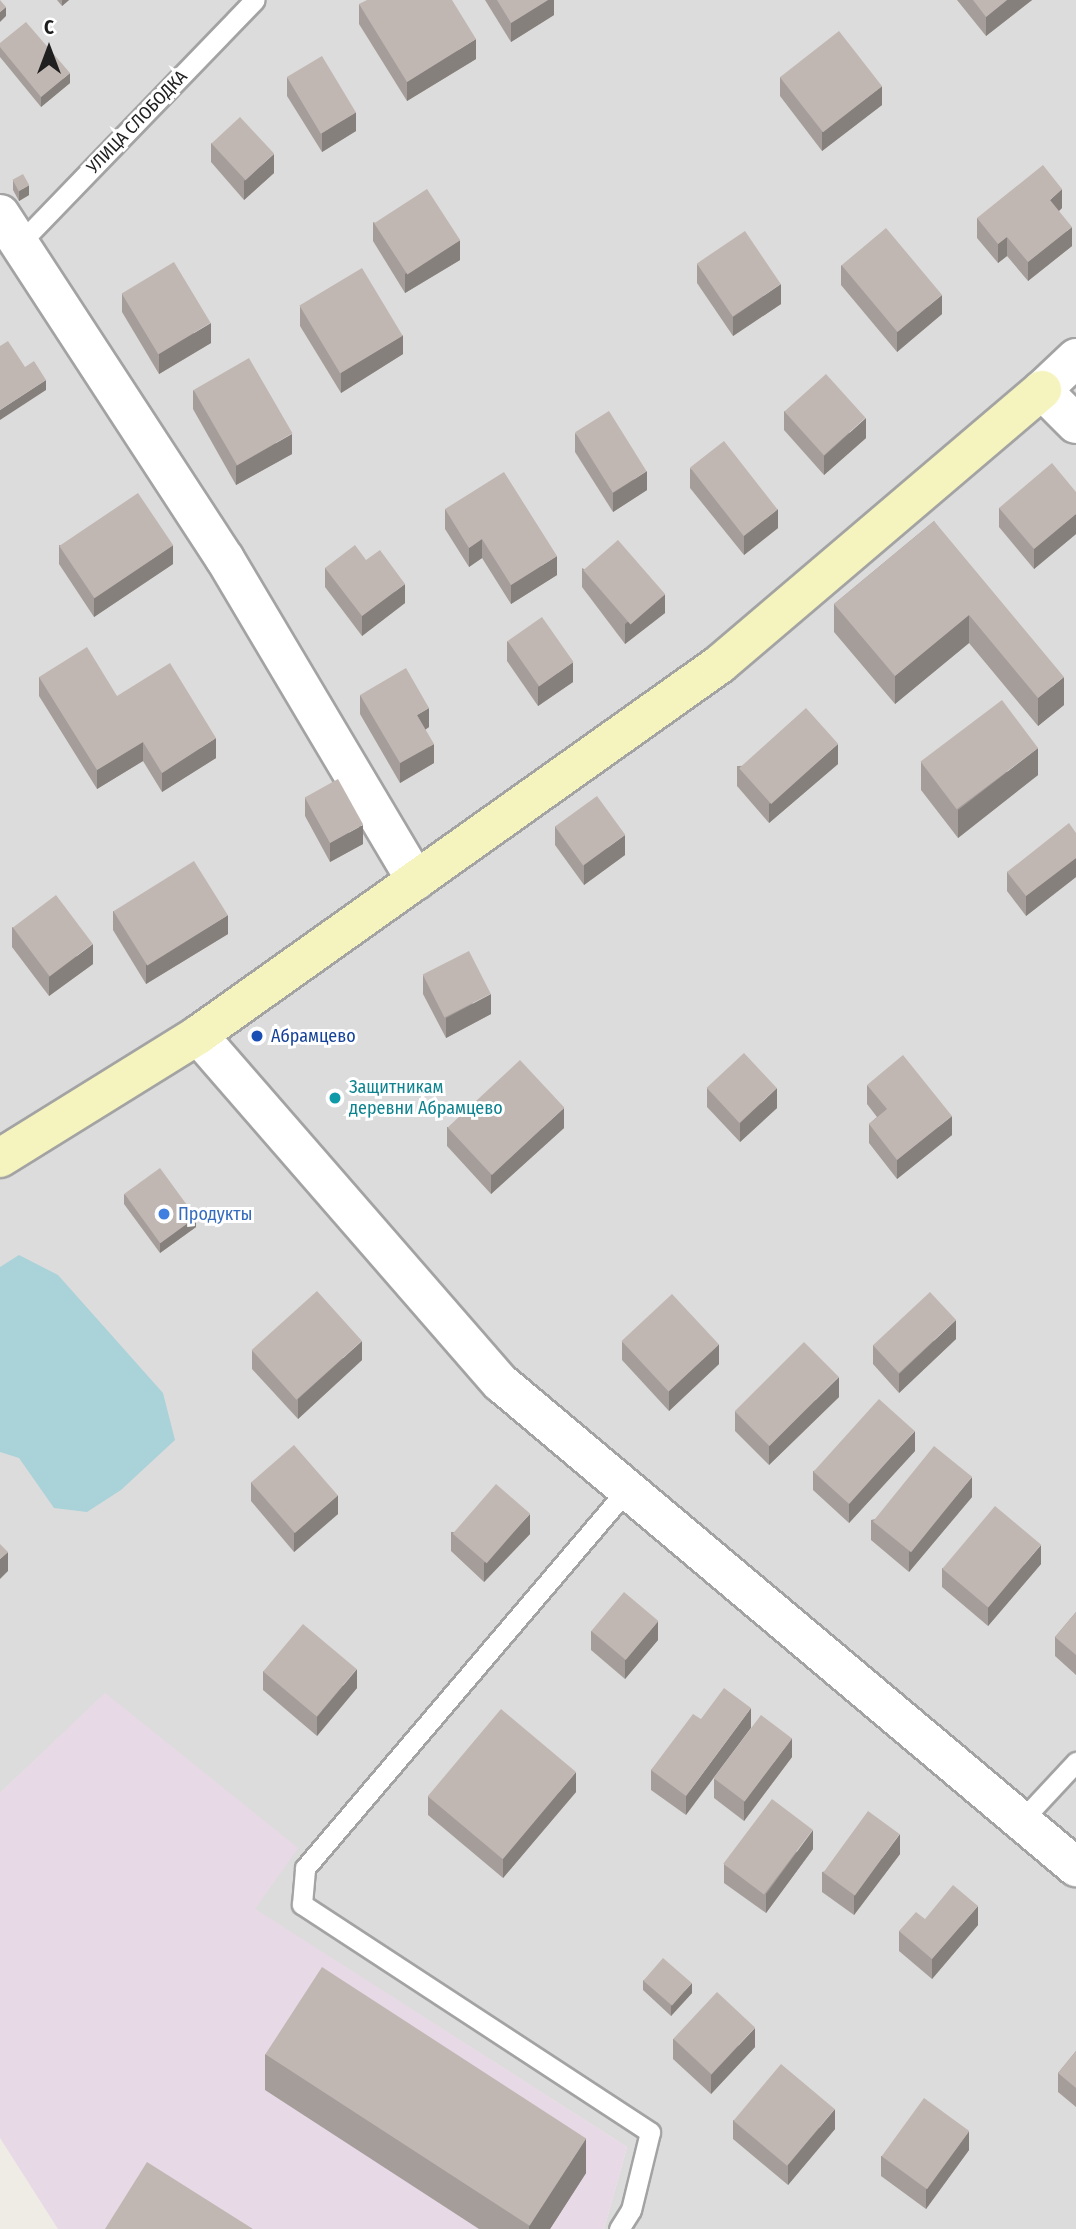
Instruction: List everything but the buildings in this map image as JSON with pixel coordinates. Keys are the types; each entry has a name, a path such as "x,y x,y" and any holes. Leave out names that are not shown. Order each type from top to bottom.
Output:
{"street":[{"path":"9,229 225,559 416,881"},
{"path":"0,1158 198,1035 720,664 1042,390 1076,358"},
{"path":"1042,390 1076,424"},
{"path":"198,1035 501,1383 1076,1867"}],"lane":[{"name":"УЛИЦА СЛОБОДКА","path":"9,229 255,0"},
{"path":"619,2229 631,2210 650,2132 302,1904 305,1868 627,1490"},
{"path":"1021,1821 1076,1762"}],"shaded area":[{"path":"0,0 1076,0 1076,2229 604,2229 627,2147 254,1909 105,1694 0,1793"},
{"path":"105,1693 298,1848 255,1909 627,2147 604,2229 58,2229 0,2138 0,1793"}],"water":[{"path":"19,1255 58,1275 163,1393 175,1440 121,1490 87,1512 54,1508 19,1458 0,1452 0,1267"}],"place":[{"name":"Абрамцево","path":"257,1036"},
{"name":"Защитникам деревни Абрамцево","path":"335,1098"},
{"name":"Продукты","path":"164,1214"}]}
